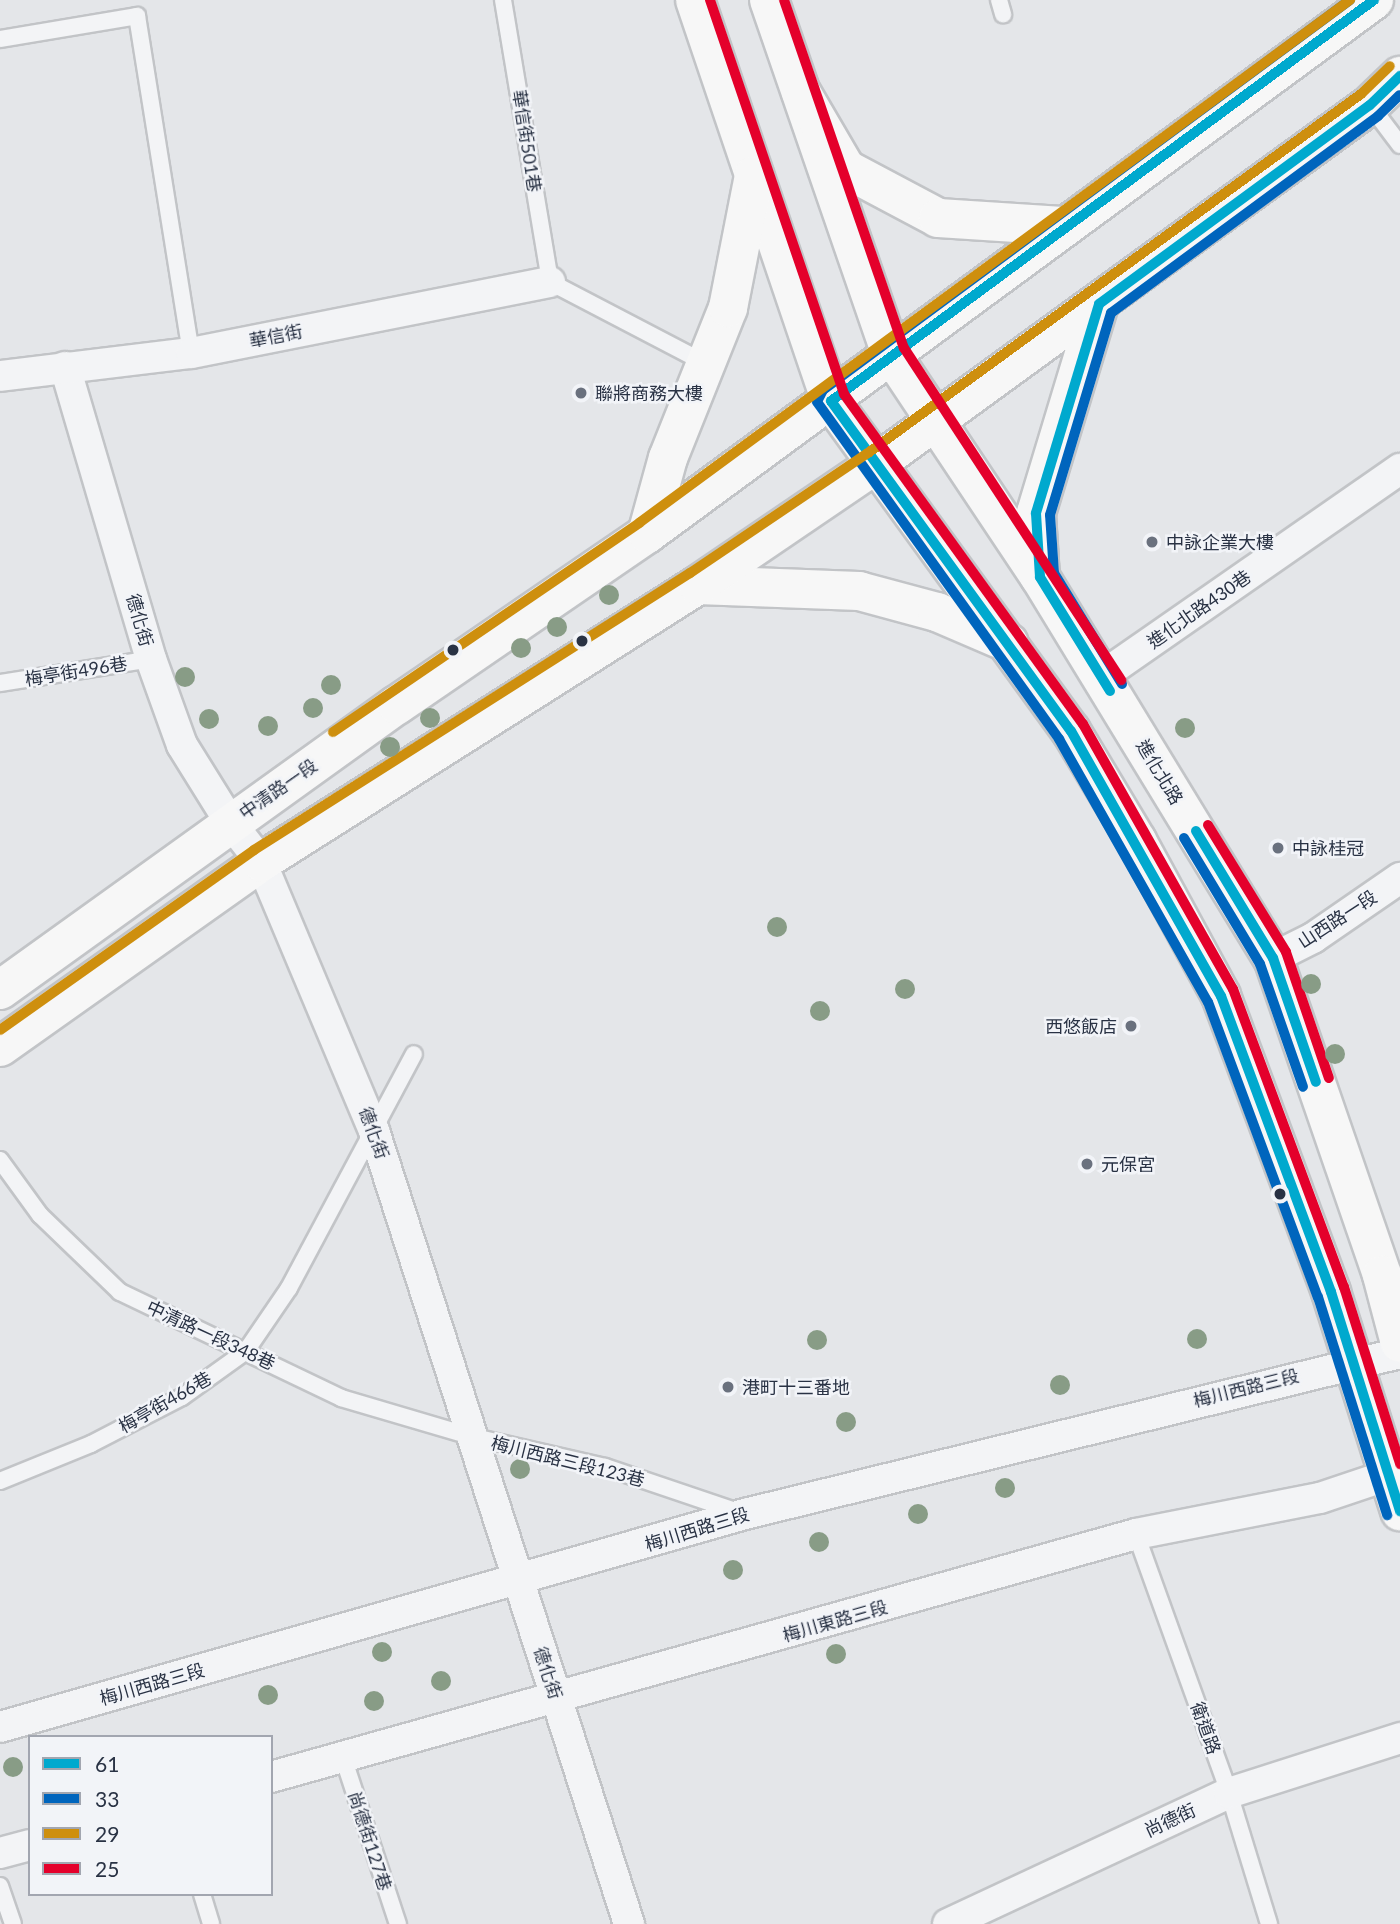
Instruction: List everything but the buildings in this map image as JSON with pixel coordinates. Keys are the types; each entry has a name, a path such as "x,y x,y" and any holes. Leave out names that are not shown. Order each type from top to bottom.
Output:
{"main road":[{"path":"695,0 831,401 1071,732 1137,841 1221,996 1331,1292 1351,1363 1393,1473 1400,1511"},
{"path":"769,0 801,92 846,169 938,218 1063,226"},
{"name":"中清路一段","path":"0,990 230,822 647,534 1374,0"},
{"path":"0,1047 261,862 698,585 876,464 1370,105 1400,76"},
{"name":"進化北路","path":"801,92 891,354 1040,577 1273,958 1382,1275 1400,1343"},
{"path":"647,534 668,458 728,309 754,176"},
{"path":"1040,577 1036,513 1099,304"},
{"path":"698,585 859,591 937,612 1009,643"}],"street":[{"name":"華信街","path":"0,376 191,353 550,282"},
{"name":"德化街","path":"65,367 151,659 182,745 230,822 261,862 374,1131 629,1924"},
{"name":"進化北路430巷","path":"1102,676 1400,469"},
{"name":"山西路一段","path":"1273,958 1313,938 1400,878"},
{"name":"梅川西路三段","path":"0,1727 518,1582 745,1514 1400,1353"},
{"name":"梅川東路三段","path":"273,1776 1136,1534 1320,1498 1393,1473"},
{"name":"尚德街","path":"948,1924 1229,1793 1400,1738"},
{"path":"0,1853 28,1846"}],"lane":[{"name":"華信街501巷","path":"503,0 550,282"},
{"path":"0,39 137,16 191,353"},
{"path":"1370,105 1400,145"},
{"path":"550,282 708,364"},
{"name":"梅亭街496巷","path":"0,683 151,659"},
{"name":"梅亭街466巷","path":"0,1481 92,1444 182,1397 246,1351 289,1288 414,1054"},
{"name":"中清路一段348巷","path":"0,1160 40,1214 120,1292 341,1398 470,1436"},
{"name":"梅川西路三段123巷","path":"470,1436 605,1466 745,1514"},
{"name":"衛道路","path":"1136,1534 1229,1793 1269,1924"},
{"name":"尚德街127巷","path":"343,1757 398,1924"},
{"path":"0,1886 13,1924"},
{"path":"203,1896 211,1924"}],"transit line":[{"name":"25","path":"710,0 844,394 1083,724 1233,989 1344,1287 1400,1464"},
{"name":"25","path":"784,0 904,348 1121,680"},
{"name":"33","path":"1350,0 823,390 817,402 1059,739 1208,1002 1318,1297 1387,1515"},
{"name":"29","path":"333,732 639,523 1350,0"},
{"name":"61","path":"1374,0 831,401 1071,731 1221,996 1331,1292 1400,1511"},
{"name":"29","path":"0,1030 254,850 690,573 868,453 1361,94 1390,66"},
{"name":"61","path":"1110,691 1040,577 1036,513 1099,304 1370,105 1400,76"},
{"name":"33","path":"1122,684 1054,573 1050,515 1111,313 1378,116 1400,95"},
{"name":"25","path":"1208,825 1286,952 1329,1078"},
{"name":"61","path":"1196,831 1273,958 1316,1082"},
{"name":"33","path":"1184,838 1260,964 1303,1087"}],"place":[{"name":"聯將商務大樓","path":"581,393"},
{"name":"中詠企業大樓","path":"1152,542"},
{"name":"中詠桂冠","path":"1278,848"},
{"name":"西悠飯店","path":"1131,1026"},
{"name":"元保宮","path":"1087,1164"},
{"name":"港町十三番地","path":"728,1387"}]}
